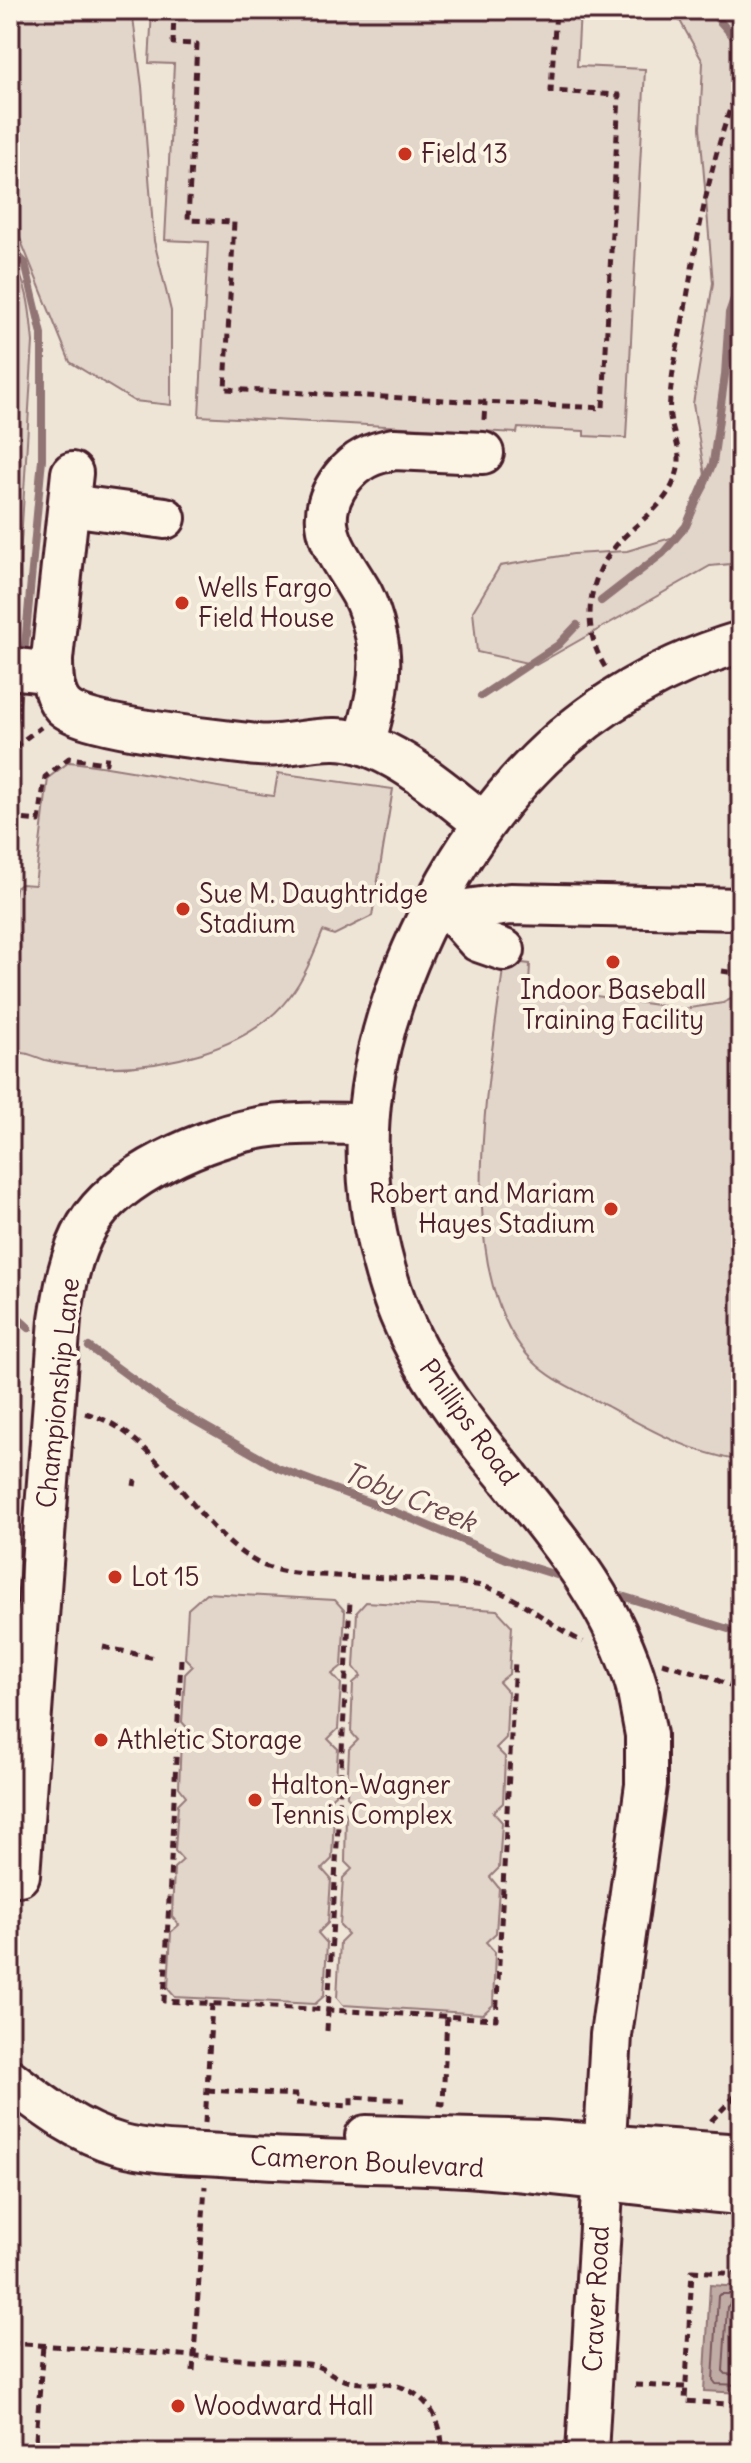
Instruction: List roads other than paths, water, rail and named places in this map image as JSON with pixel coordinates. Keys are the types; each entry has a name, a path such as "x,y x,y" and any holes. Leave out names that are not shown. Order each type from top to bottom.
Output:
{"street":[{"path":"364,744 377,685 377,637 363,596 332,547 327,521 331,496 357,462 381,451 404,449 483,453"},
{"path":"165,518 70,489 52,645 54,688 61,704 72,713 94,722 266,746 339,738 364,744 419,774 483,823"},
{"name":"Phillips Road","path":"602,2163 613,2013 646,1785 646,1674 623,1644 596,1591 448,1401 413,1343 391,1290 375,1229 369,1183 368,1125 377,1057 387,1014 406,962 444,908 483,823 539,759 602,706 674,667 741,642"},
{"path":"10,668 52,673"},
{"path":"444,908 510,904 741,909"},
{"path":"444,908 478,941 504,950"},
{"name":"Championship Lane","path":"17,1854 21,1707 60,1319 71,1261 88,1225 105,1201 140,1174 225,1137 284,1125 368,1125"},
{"name":"Cameron Boulevard","path":"10,2057 107,2115 141,2124 294,2135 464,2137 741,2194"},
{"name":"Cameron Boulevard","path":"10,2080 49,2110 83,2130 148,2150 540,2172 602,2163 741,2155"},
{"name":"Craver Road","path":"587,2453 602,2163"}],"water":[{"path":"710,2285 741,2287 741,2393 704,2391"}],"waterway":[{"path":"710,10 740,44"},
{"path":"10,247 25,263 42,334 42,459 24,657"},
{"path":"601,601 663,553 686,526 713,463 725,375 729,313 736,293 741,252"},
{"path":"481,696 558,645 577,625"},
{"path":"10,753 20,681"},
{"name":"Toby Creek","path":"10,1311 29,1328"},
{"name":"Toby Creek","path":"89,1347 171,1407 278,1468 509,1560 569,1579"},
{"name":"Toby Creek","path":"612,1593 741,1633"}],"place":[{"name":"Field 13","path":"405,154"},
{"name":"Wells Fargo Field House","path":"182,603"},
{"name":"Sue M. Daughtridge Stadium","path":"183,909"},
{"name":"Indoor Baseball Training Facility","path":"613,962"},
{"name":"Robert and Mariam Hayes Stadium","path":"611,1209"},
{"name":"Lot 15","path":"115,1577"},
{"name":"Athletic Storage","path":"101,1740"},
{"name":"Halton-Wagner Tennis Complex","path":"255,1800"},
{"name":"Woodward Hall","path":"178,2406"}]}
